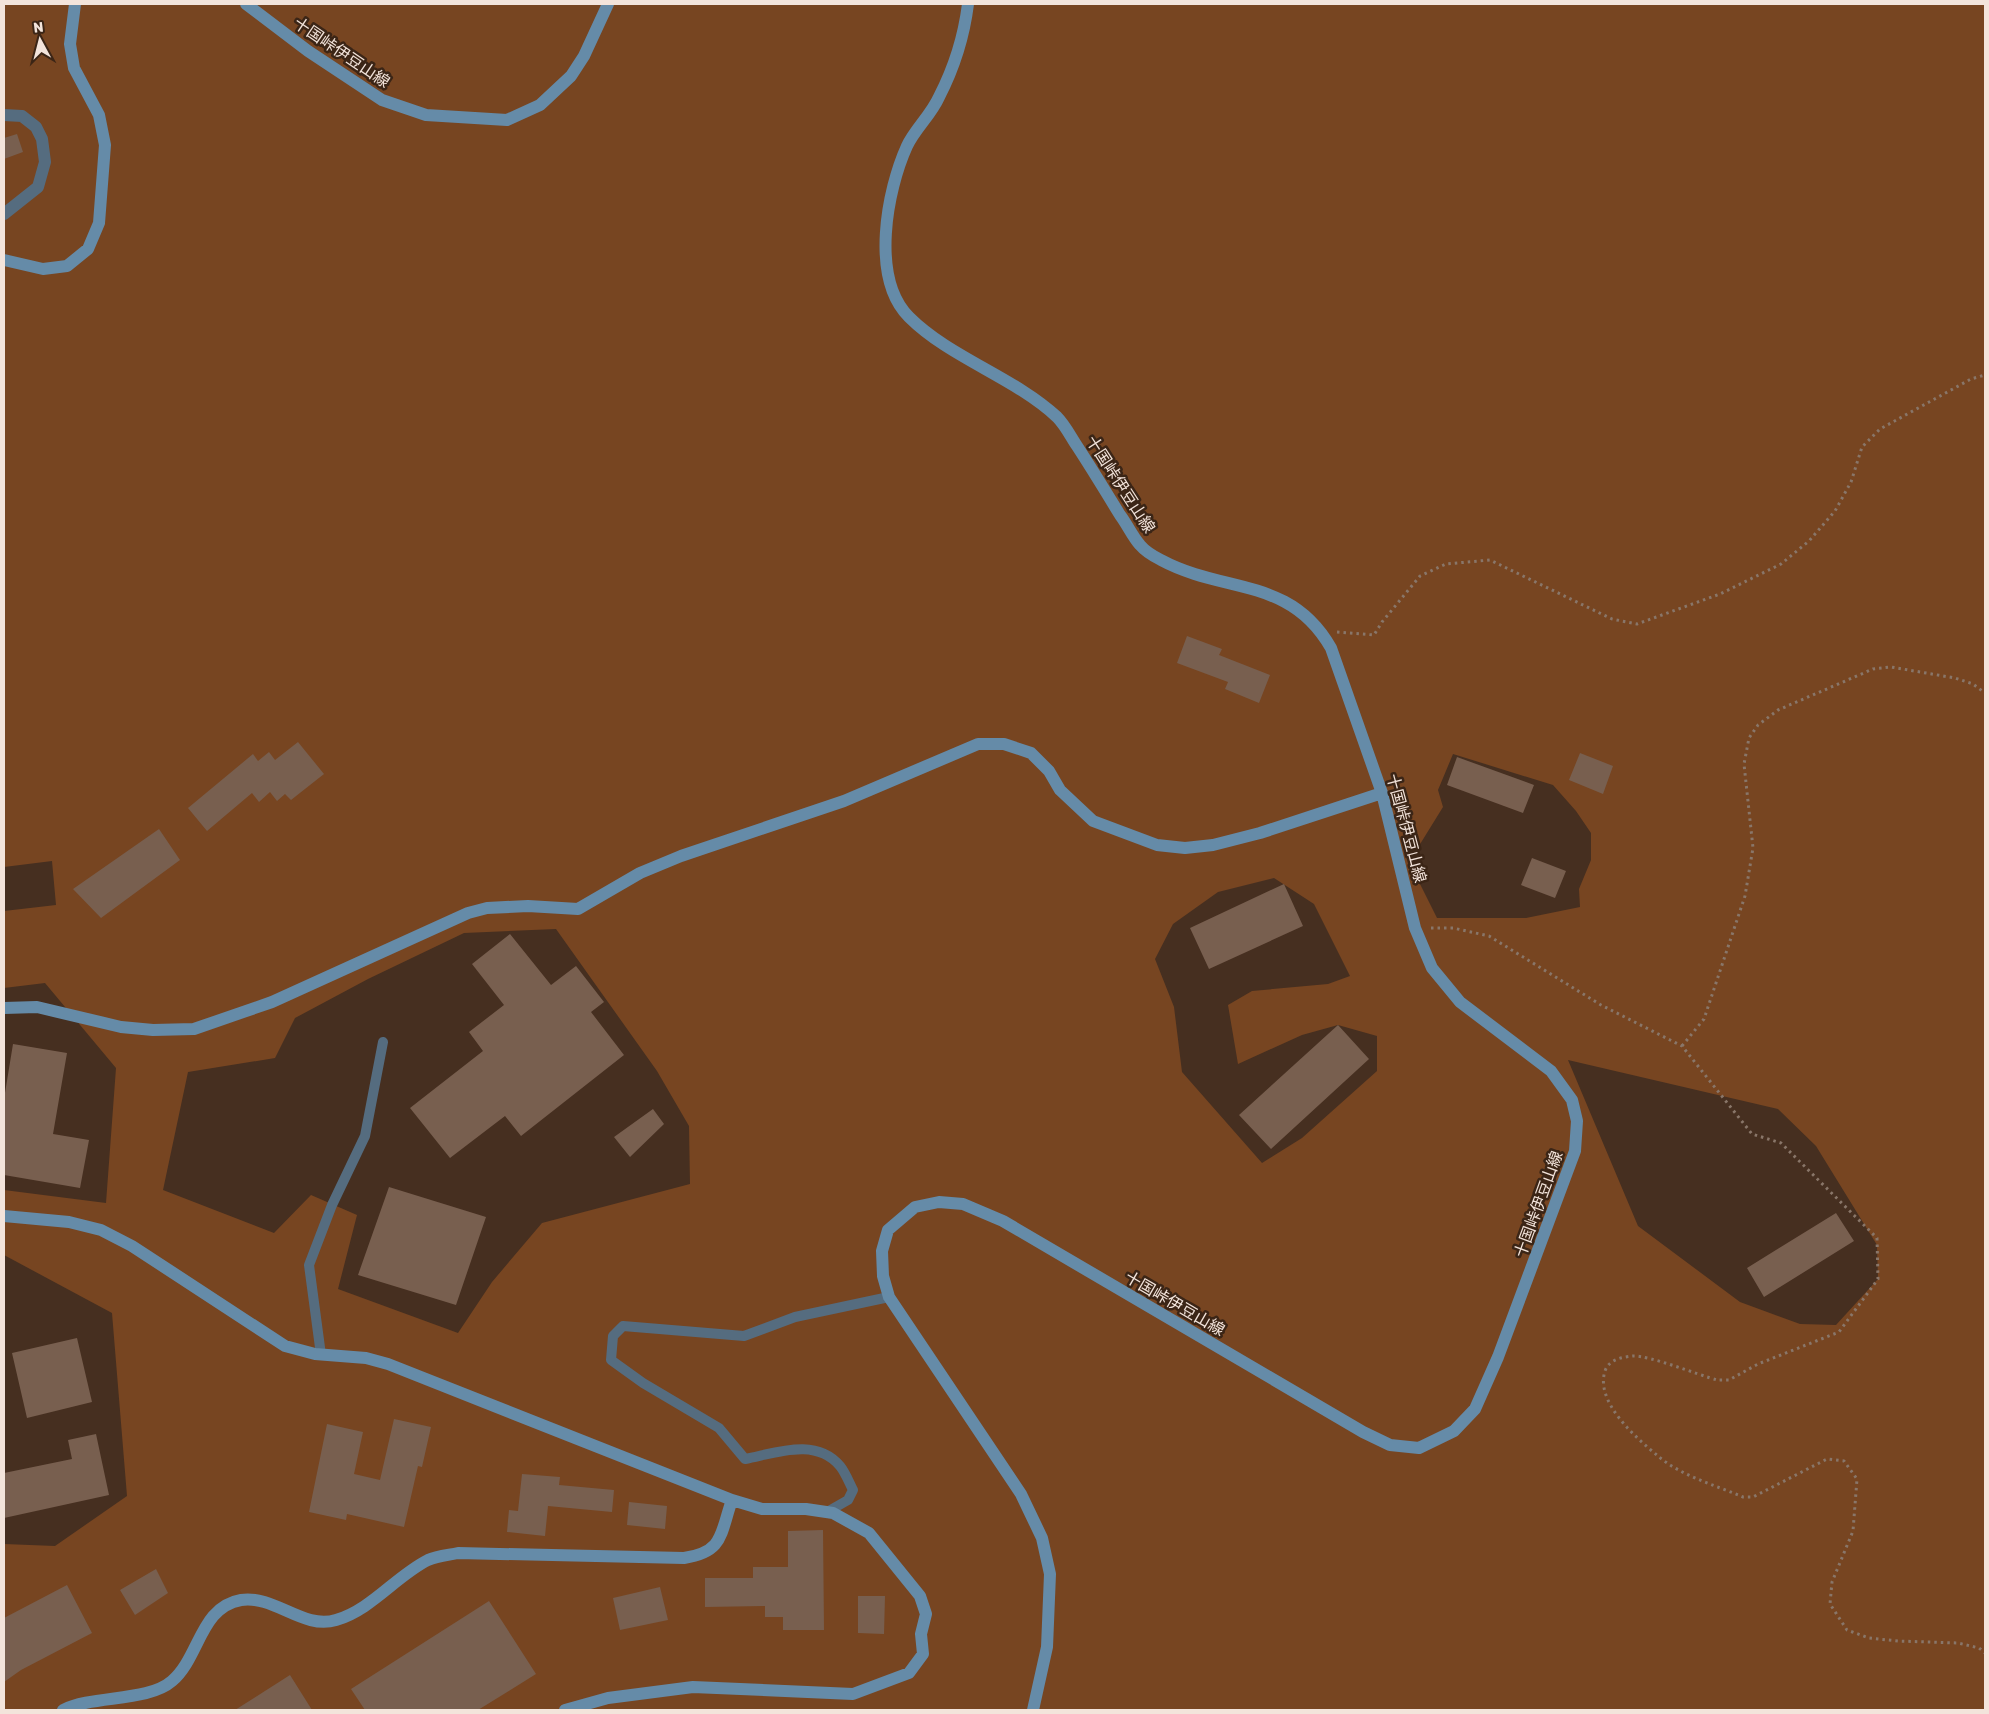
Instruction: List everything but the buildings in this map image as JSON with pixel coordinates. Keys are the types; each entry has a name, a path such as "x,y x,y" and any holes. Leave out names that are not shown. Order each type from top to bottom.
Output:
{"main road":[{"path":"4,260 43,269 67,266 88,249 99,223 105,145 99,115 74,68 70,44 75,4"},
{"name":"十国峠伊豆山線","path":"246,4 308,52 382,100 426,115 507,120 540,105 570,76 584,56 608,4"},
{"name":"十国峠伊豆山線","path":"968,4 955,60 939,98 908,145 890,194 886,255 892,288 899,302 907,315 927,332 1042,403 1061,420 1140,546 1162,561 1207,578 1270,594 1285,601 1309,618 1322,631 1331,648 1382,793 1415,928 1432,968 1460,1002 1551,1071 1572,1100 1576,1121 1575,1151 1498,1357 1475,1409 1454,1431 1419,1448 1390,1445 1363,1432 1004,1221 963,1204 939,1202 915,1207 888,1230 882,1251 882,1276 889,1296 1020,1494 1042,1538 1050,1574 1047,1647 1033,1710"},
{"path":"4,1008 37,1007 121,1027 153,1030 194,1029 272,1002 468,913 487,908 528,906 578,909 640,872 681,856 844,801 978,744 1004,744 1031,753 1049,771 1060,790 1093,821 1157,845 1184,848 1213,845 1260,833 1382,793"},
{"path":"4,1216 69,1222 101,1230 132,1246 285,1346 321,1355 366,1358 388,1364 732,1500 762,1509 806,1509 833,1513 869,1533 920,1596 926,1614 921,1634 923,1654 909,1673 853,1694 693,1687 608,1698 565,1710"},
{"path":"63,1710 82,1704 154,1690 172,1681 190,1659 202,1631 212,1617 224,1606 240,1600 260,1600 314,1621 334,1621 350,1615 429,1560 458,1553 684,1558 703,1555 717,1543 732,1500"}],"street":[{"path":"4,115 22,116 36,127 42,139 44,162 38,187 4,214"}],"lane":[{"path":"321,1355 309,1265 332,1205 365,1136 383,1042"},
{"path":"827,1512 848,1500 853,1490 840,1466 827,1455 820,1450 796,1449 745,1459 719,1428 643,1383 611,1360 613,1336 623,1326 744,1336 796,1317 889,1296"}],"path":[{"path":"1322,631 1374,635 1382,622 1420,576 1446,564 1490,560 1612,619 1637,624 1703,601 1781,564 1809,541 1835,511 1851,482 1862,447 1880,430 1971,379 1985,375"},
{"path":"1682,1046 1704,1019 1745,896 1753,848 1744,764 1749,738 1758,725 1778,710 1873,669 1892,667 1955,678 1973,684 1985,693"},
{"path":"1415,928 1453,928 1489,936 1601,1005 1682,1046 1752,1134 1782,1143 1877,1238 1878,1279 1839,1332 1758,1364 1729,1380 1717,1380 1636,1356 1617,1358 1606,1368 1602,1382 1605,1396 1614,1412 1658,1457 1678,1469 1743,1498 1753,1496 1827,1459 1844,1461 1857,1479 1853,1531 1832,1582 1830,1604 1847,1630 1869,1638 1958,1643 1979,1648 1985,1653"}],"shaded area":[{"path":"4,4 1985,4 1985,1710 4,1710 4,1544 55,1546 127,1496 112,1313 4,1255 4,1190 106,1203 116,1068 45,983 4,988 4,911 56,905 52,861 4,867","holes":["1453,754 1553,785 1576,811 1591,833 1591,860 1579,889 1580,907 1526,918 1437,918 1409,862 1443,807 1438,790","1274,878 1314,904 1350,976 1328,984 1252,991 1228,1005 1238,1064 1302,1035 1338,1025 1377,1036 1377,1071 1302,1138 1262,1163 1182,1072 1174,1007 1155,959 1173,924 1218,892","556,929 657,1071 689,1126 690,1184 542,1223 492,1282 458,1333 338,1289 357,1215 311,1195 274,1233 163,1190 188,1072 275,1058 295,1018 368,979 464,933","1568,1060 1778,1109 1816,1146 1877,1245 1878,1279 1836,1325 1800,1324 1740,1302 1638,1226"]}]}
